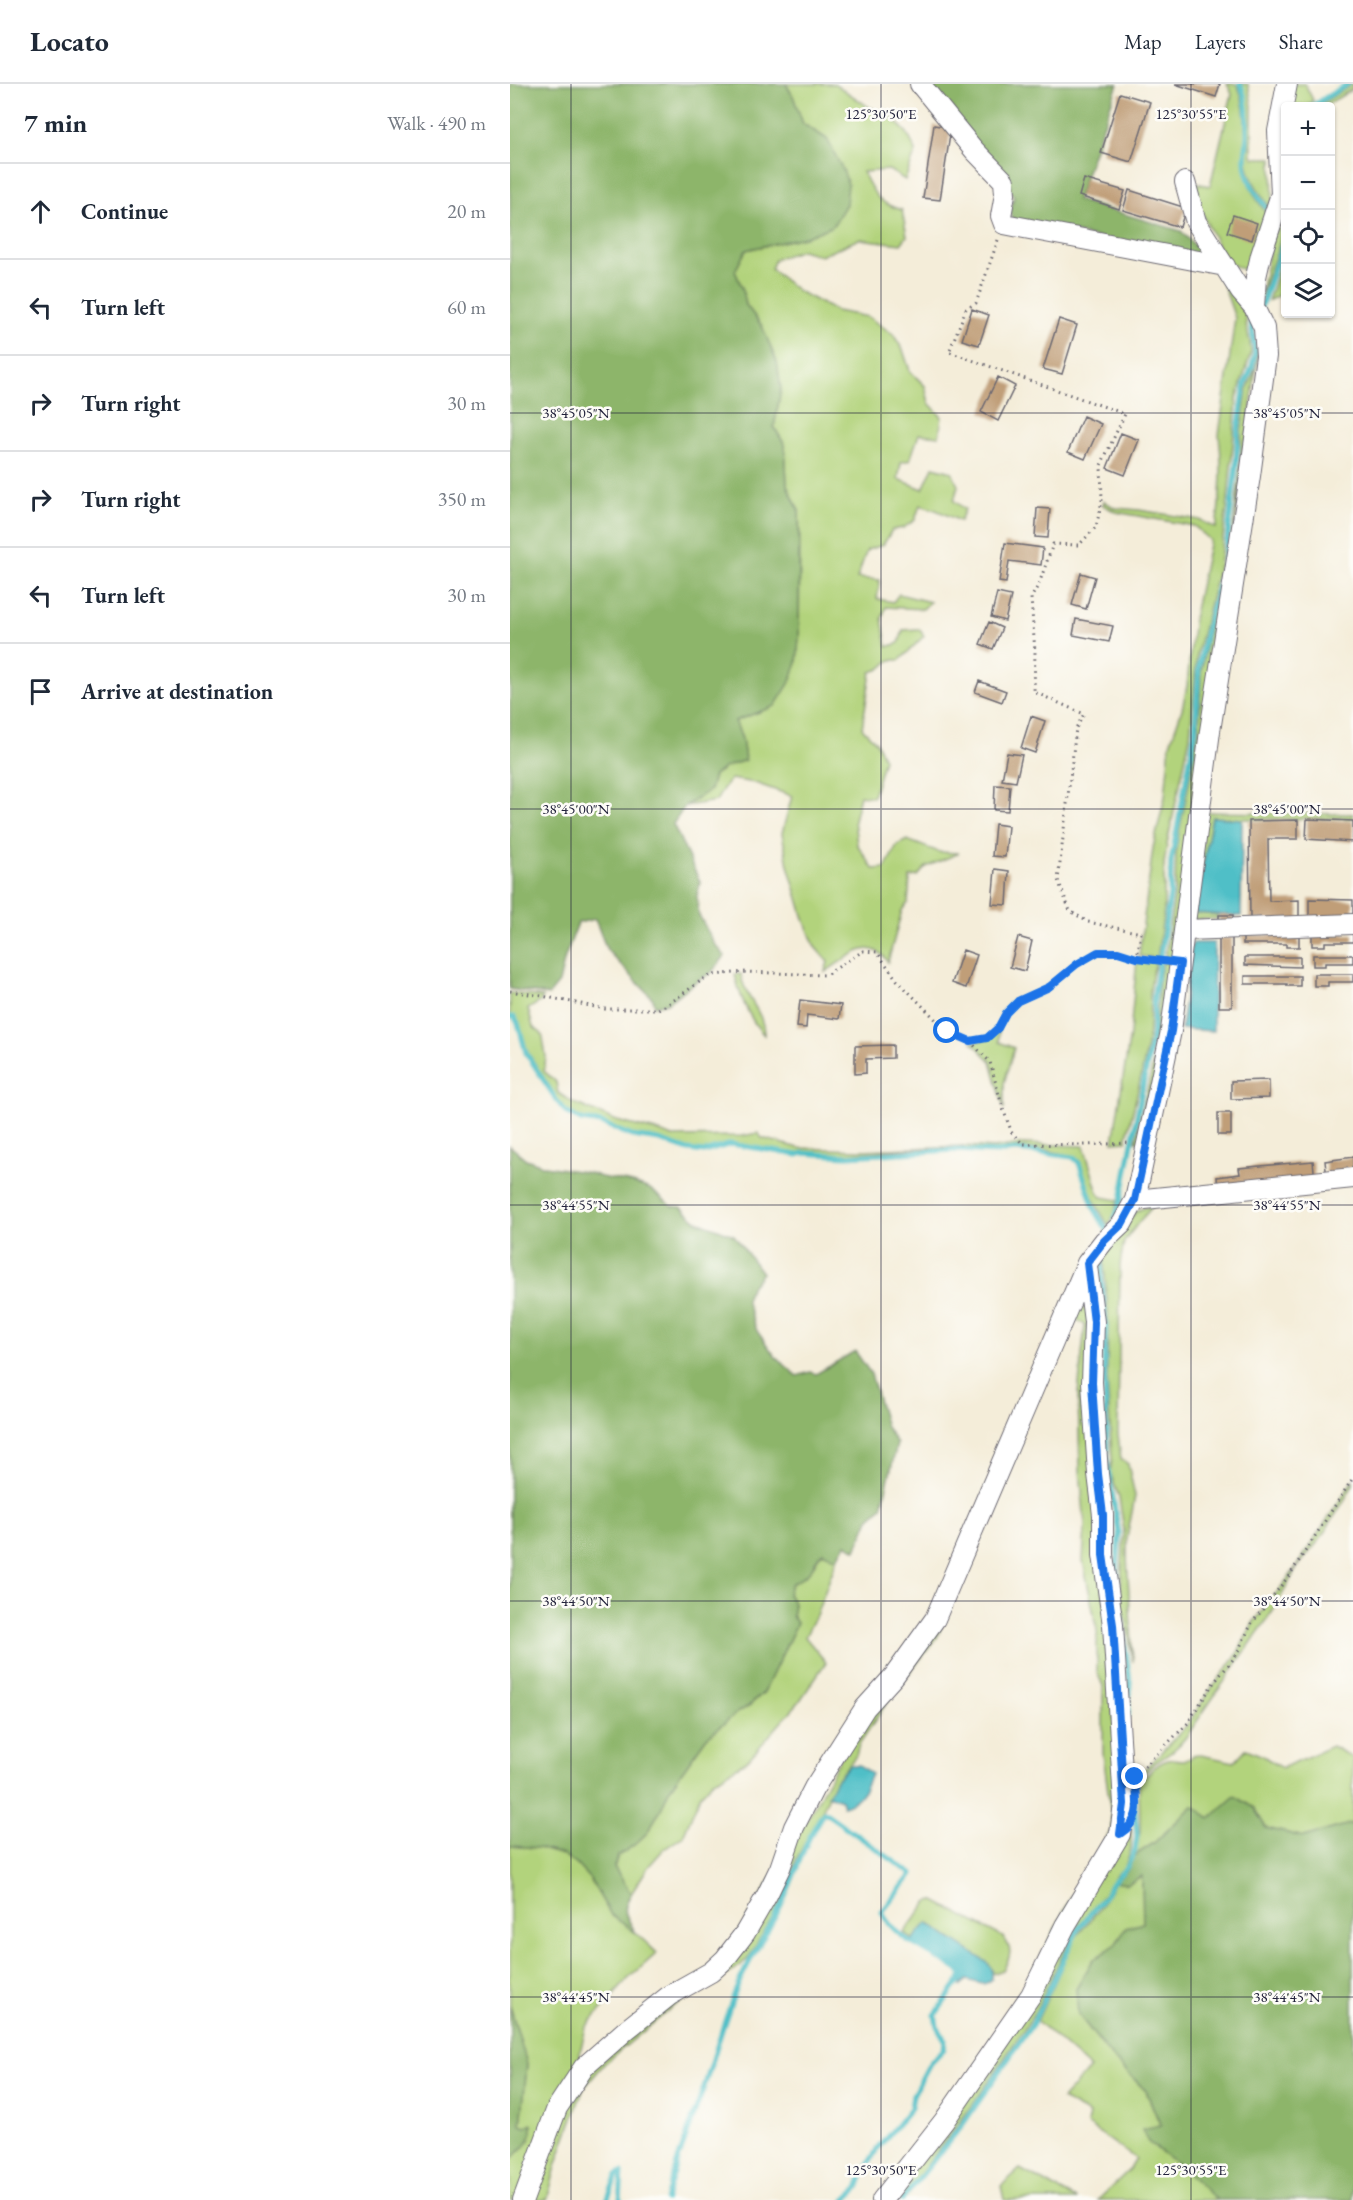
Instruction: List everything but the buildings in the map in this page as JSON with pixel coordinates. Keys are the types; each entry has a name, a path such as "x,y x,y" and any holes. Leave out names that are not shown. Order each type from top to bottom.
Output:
{"street":[{"path":"920,84 974,150 1004,181 1005,194 1000,216 1004,224 1225,266"},
{"path":"1254,307 1256,278 1261,255 1281,194 1278,131 1287,84"},
{"path":"523,2200 558,2108 584,2067 670,1995 711,1972 725,1959 745,1933 767,1895 780,1868 794,1827 820,1779 865,1708 894,1676 935,1620 1087,1263 1104,1241 1122,1224 1135,1200 1171,1031 1210,731 1250,476 1266,356 1264,328 1254,307 1241,292 1196,222 1185,182"},
{"path":"1185,930 1353,924"},
{"path":"1135,1200 1353,1178"},
{"path":"882,2200 944,2121 1031,1995 1065,1926 1120,1834 1124,1804 1113,1625 1103,1555 1103,1515 1092,1383 1094,1322 1087,1263"}],"path":[{"path":"1004,224 976,303 966,309 949,352 1125,414 1101,465 1102,501 1096,527 1079,545 1053,544 1039,584 1031,598 1035,652 1034,692 1084,714 1076,728 1058,880 1070,911 1088,922 1141,933 1137,958"},
{"path":"510,992 542,996 605,1010 658,1009 712,975 746,972 826,975 863,951 877,952 897,980 947,1031 970,1041 990,1062 1012,1133 1023,1143 1083,1145 1124,1142"},
{"path":"970,1041 987,1038 998,1028 1006,1013 1018,1001 1049,987 1077,964 1098,952 1118,952 1137,958 1180,963"},
{"path":"1135,1777 1143,1766 1187,1724 1212,1685 1235,1657 1252,1623 1291,1573 1353,1478"}],"green space":[{"path":"510,84 786,84 803,124 827,139 848,184 846,204 833,226 808,236 746,250 735,271 746,305 762,326 777,362 781,389 774,427 785,445 787,485 799,511 797,663 789,684 775,706 735,721 742,739 745,760 726,767 714,775 710,790 685,806 673,824 700,882 697,896 699,915 714,943 725,956 711,973 667,1003 655,1006 653,999 607,950 595,919 578,923 565,957 559,983 549,995 510,989"},
{"path":"786,84 835,84 869,107 891,117 907,133 916,151 905,180 889,170 863,172 877,197 902,210 907,236 901,244 859,239 821,256 802,250 775,259 771,269 798,291 836,311 868,317 893,334 903,350 910,371 925,386 929,403 942,417 939,436 919,434 910,460 901,462 898,479 923,489 933,467 952,472 958,486 954,501 965,509 960,521 920,505 915,520 903,528 892,530 883,545 867,550 857,578 880,580 877,599 893,602 899,594 930,602 923,609 886,607 882,618 887,647 899,643 903,630 919,629 924,636 900,660 890,660 880,669 871,672 862,728 876,742 884,759 873,797 860,795 854,820 857,844 873,869 885,868 897,845 907,840 939,852 959,853 926,867 918,876 910,877 908,903 902,910 888,962 881,954 866,949 825,972 828,962 815,947 805,922 788,865 782,833 792,796 755,783 731,779 716,801 685,806 710,790 714,775 726,767 745,760 742,739 735,721 775,706 797,663 799,511 787,485 785,445 774,427 781,389 762,326 746,305 735,271 746,250 808,236 832,226 846,204 827,139 803,124"},
{"path":"925,84 1118,84 1077,200 1181,231 1210,262 1012,219 1010,212 1014,196"},
{"path":"1227,84 1237,84 1240,91 1245,118 1246,174 1254,194 1269,217 1249,272 1226,262 1186,181 1210,186 1232,94"},
{"path":"1242,84 1248,84 1252,105 1252,155 1254,158 1272,158 1273,211 1257,188 1249,169 1247,159 1248,118"},
{"path":"1290,84 1305,84 1313,100 1311,102 1286,102"},
{"path":"1353,84 1353,89 1332,102 1324,102"},
{"path":"1281,202 1281,222 1277,217"},
{"path":"1275,224 1281,232 1281,240 1260,298"},
{"path":"1281,261 1281,294 1268,301"},
{"path":"1221,278 1246,315 1251,352 1237,398 1228,500 1219,567 1197,654 1190,737 1164,864 1164,910 1157,958 1139,956 1153,848 1165,797 1170,744 1187,686 1194,615 1210,540 1194,526 1116,512 1103,505 1104,501 1115,508 1200,520 1216,528 1221,481 1219,435 1235,318"},
{"path":"1256,367 1177,960 1165,958 1175,889 1176,848 1199,732 1201,673 1211,616 1225,574 1233,533 1241,461 1241,432 1247,389"},
{"path":"1203,812 1353,814 1353,818 1213,817 1194,913 1218,915 1217,919 1192,919"},
{"path":"1137,959 1156,962 1150,988 1149,1031 1126,1141 1113,1142 1130,1034"},
{"path":"1163,962 1176,964 1144,1142 1136,1141 1154,1061 1159,978"},
{"path":"735,974 741,974 746,990 758,1011 764,1035 745,1006"},
{"path":"510,993 543,997 540,1002 528,1009 533,1027 541,1033 543,1038 546,1057 544,1071 556,1082 558,1093 572,1102 617,1121 672,1137 742,1136 758,1133 762,1138 799,1148 860,1150 963,1146 994,1148 1023,1144 1084,1146 1098,1193 1102,1197 1118,1200 1114,1216 1108,1225 1091,1195 1080,1161 1072,1156 1045,1150 1016,1148 996,1151 955,1148 847,1154 802,1152 797,1154 731,1144 704,1151 688,1149 659,1139 632,1136 601,1122 582,1119 566,1110 528,1053 519,1023 514,1016 510,1016"},
{"path":"999,1029 999,1042 1014,1048 1004,1083 1004,1109 991,1061 972,1042 987,1039"},
{"path":"510,1146 526,1159 545,1166 590,1173 650,1189 672,1206 681,1207 697,1221 734,1235 762,1273 750,1288 746,1300 757,1331 775,1356 797,1376 810,1372 816,1374 855,1351 871,1374 886,1427 897,1444 882,1507 869,1519 856,1550 846,1544 837,1559 823,1552 807,1573 791,1584 788,1594 794,1604 792,1616 797,1623 764,1692 706,1738 669,1790 647,1833 618,1856 614,1867 631,1894 625,1910 636,1933 611,1915 590,1879 576,1864 563,1855 538,1848 510,1846"},
{"path":"1155,1204 1124,1242 1120,1264 1118,1434 1121,1459 1128,1464 1135,1496 1127,1538 1133,1662 1127,1624 1120,1602 1124,1530 1119,1498 1110,1472 1112,1460 1107,1378 1108,1314 1104,1264 1106,1252 1136,1211"},
{"path":"1077,1307 1083,1307 1089,1312 1088,1380 1093,1478 1097,1509 1098,1568 1108,1617 1119,1817 1117,1831 1060,1927 1032,1985 1034,1970 1070,1899 1111,1830 1103,1754 1103,1686 1097,1672 1097,1630 1083,1561 1085,1525 1080,1471 1078,1394 1085,1325 1073,1317"},
{"path":"1353,1480 1353,1485 1320,1539 1297,1568 1273,1611 1186,1737 1172,1752 1139,1775 1187,1725 1235,1658 1253,1623 1292,1573"},
{"path":"824,1552 837,1559 817,1613 805,1637 826,1662 799,1702 748,1760 712,1782 700,1796 683,1836 663,1850 648,1867 631,1894 614,1867 618,1856 647,1833 669,1790 706,1738 764,1692 797,1623 792,1616 794,1604 788,1594 791,1584 807,1573 814,1566 819,1555"},
{"path":"950,1604 937,1638 890,1698 859,1744 856,1756 836,1780 796,1860 777,1910 748,1959 720,1980 674,2006 604,2064 583,2089 557,2163 547,2200 529,2200 562,2108 588,2072 680,1996 709,1981 800,1832 843,1754"},
{"path":"1332,1746 1353,1758 1353,1823 1304,1837 1266,1828 1254,1808 1210,1818 1193,1806 1154,1843 1134,1856 1140,1832 1139,1779 1160,1764 1173,1759 1185,1760 1196,1754 1234,1762 1246,1749 1282,1768"},
{"path":"1235,1796 1254,1808 1266,1828 1304,1837 1353,1823 1353,2200 1217,2200 1175,2162 1148,2142 1142,2130 1161,2126 1146,2091 1111,2056 1078,2014 1076,1989 1093,1960 1115,1945 1126,1928 1143,1923 1142,1876 1127,1884 1115,1882 1128,1869 1134,1856 1154,1843 1193,1806 1210,1818"},
{"path":"1131,1830 1131,1849 1125,1867 1116,1875 1098,1902 1074,1931 1033,2016 975,2102 903,2197 900,2200 885,2200 919,2158 1122,1835"},
{"path":"510,1846 538,1848 563,1855 576,1864 590,1879 611,1915 636,1933 657,1953 628,1979 586,2027 580,2052 580,2068 520,2200 510,2200 510,2161 514,2157 526,2127 521,2125 527,2064 510,2006"},
{"path":"1142,1876 1143,1923 1126,1928 1115,1945 1093,1960 1078,2014 1111,2056 1146,2091 1161,2127 1148,2142 1175,2162 1217,2200 1098,2200 1130,2169 1136,2159 1087,2124 1089,2114 1062,2099 1090,2068 1037,2021 1075,1938 1099,1909 1115,1882 1127,1884"},
{"path":"933,1900 1003,1937 1010,1953 1003,1970 992,1974 992,1970 928,1923 919,1935 912,1939 904,1933 927,1902"},
{"path":"510,2006 527,2064 521,2125 526,2127 532,2124 532,2130 526,2144 510,2161"},
{"path":"1020,2169 1078,2200 1004,2200 1001,2186"}],"water":[{"path":"1212,817 1242,819 1241,916 1194,913"},
{"path":"1192,943 1214,943 1213,1031 1181,1029"},
{"path":"849,1765 859,1765 871,1774 858,1798 843,1806 841,1800 828,1795 836,1780"},
{"path":"927,1923 988,1963 992,1970 992,1979 983,1984 967,1980 961,1985 962,1973 911,1942"}],"waterway":[{"path":"1240,84 1247,111 1245,165 1249,180 1270,212"},
{"path":"1319,102 1348,84"},
{"path":"1261,307 1281,249"},
{"path":"1115,1218 1121,1200 1153,1033 1154,994 1170,895 1171,861 1195,733 1199,666 1207,625 1224,567 1238,430 1245,384 1255,352 1251,318"},
{"path":"510,1017 514,1017 518,1023 526,1053 557,1101 566,1112 581,1120 601,1123 632,1136 659,1140 688,1150 704,1152 731,1144 798,1155 803,1153 847,1156 955,1150 996,1152 1016,1150 1073,1157 1079,1163 1094,1208 1108,1232"},
{"path":"1102,1254 1101,1277 1106,1326 1104,1359 1107,1463 1119,1534 1116,1585"},
{"path":"1120,1612 1130,1681 1128,1716"},
{"path":"902,2200 963,2124 1033,2023 1078,1929 1104,1897 1112,1883 1127,1867 1135,1850 1137,1836 1132,1782"},
{"path":"666,2200 739,1983 778,1911 810,1836 824,1812 912,1874 882,1912 896,1931 962,1973 960,1980 935,2015 937,2026 945,2040 944,2049 930,2063 913,2095 911,2108 878,2148 866,2167 858,2188 845,2200"},
{"path":"607,2200 617,2175 622,2172"},
{"path":"620,2200 622,2172"}],"route":[{"path":"947,1031 970,1041 987,1038 998,1028 1006,1013 1018,1001 1049,987 1077,964 1098,952 1118,952 1137,958 1180,963 1171,1031 1135,1200 1122,1224 1104,1241 1087,1263 1094,1322 1092,1383 1103,1515 1103,1555 1113,1625 1116,1705 1124,1804 1120,1834 1131,1827 1136,1818 1135,1777"}]}
